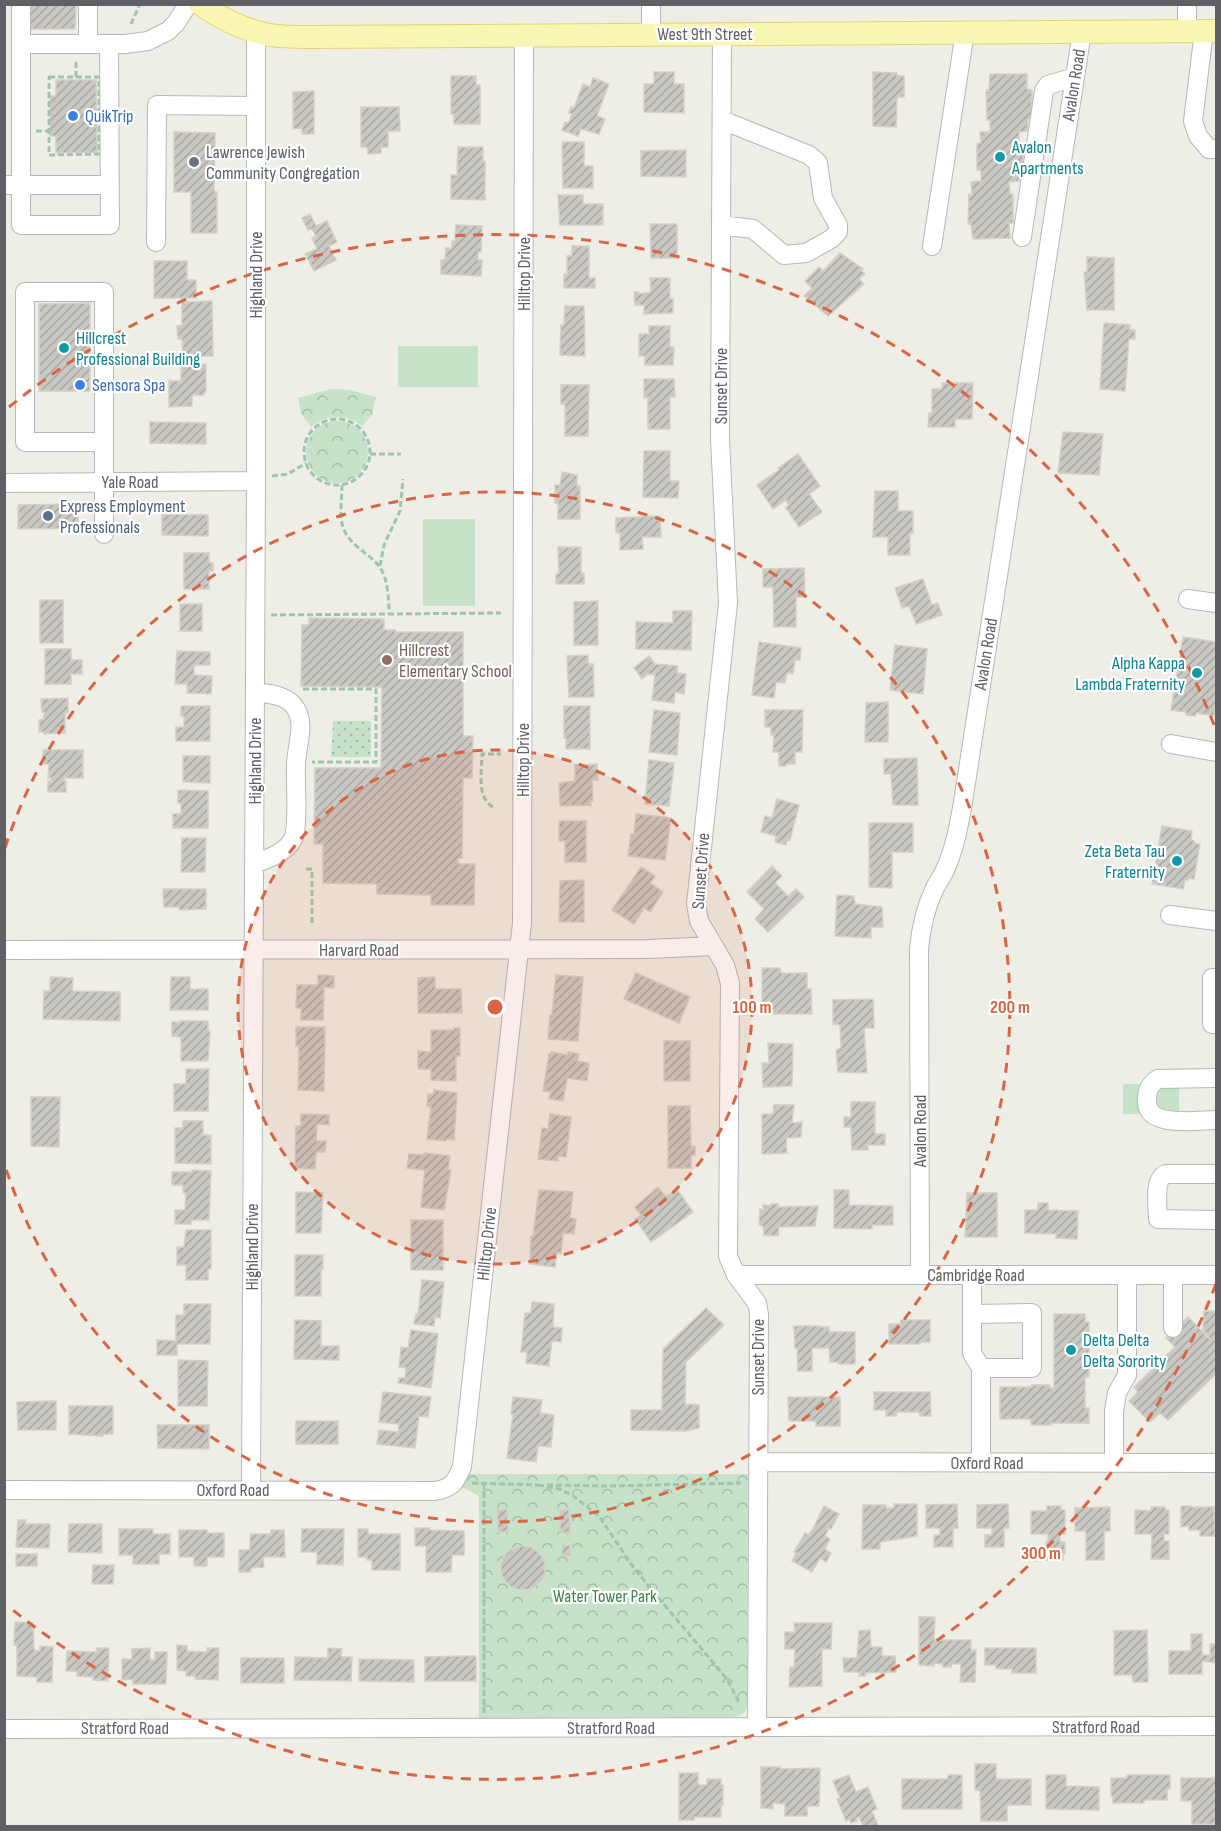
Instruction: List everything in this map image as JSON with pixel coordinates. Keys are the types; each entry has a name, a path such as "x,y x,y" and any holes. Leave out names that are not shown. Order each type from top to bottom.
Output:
{"main road":[{"name":"West 9th Street","path":"199,5 256,32 308,37 1202,31"}],"street":[{"path":"21,4 13,185 21,225 110,225 109,44"},
{"path":"88,4 88,44"},
{"path":"651,4 651,35"},
{"path":"1187,4 1202,31 1193,121 1203,144 1209,149 1216,149"},
{"path":"21,44 141,43 159,37 199,5"},
{"name":"Highland Drive","path":"251,1490 255,692 262,478 256,32"},
{"path":"932,246 965,32"},
{"name":"Avalon Road","path":"920,1275 921,930 933,891 945,871 955,843 963,802 1082,32"},
{"name":"Sunset Drive","path":"722,34 720,439 728,603 696,904 699,921 725,965 730,983 728,1256 736,1275 753,1295 759,1314 757,1727"},
{"name":"Hilltop Drive","path":"462,1481 522,923 524,36"},
{"path":"1022,237 1044,91 1048,85 1075,77"},
{"path":"156,242 157,105 256,106"},
{"path":"721,225 753,229 784,255 806,253 831,239 838,232 838,225 823,198 818,163 809,155 722,120"},
{"path":"13,185 109,185"},
{"path":"104,442 26,442 26,292 104,292 104,442 104,534"},
{"name":"Yale Road","path":"4,483 262,478"},
{"path":"1188,599 1216,603"},
{"path":"254,864 285,849 293,839 296,762 300,730 300,719 296,709 288,700 276,695 255,692"},
{"path":"1171,744 1216,752"},
{"path":"1170,915 1216,921"},
{"name":"Harvard Road","path":"4,950 649,949 713,946"},
{"path":"1216,978 1212,978 1212,1024 1216,1024"},
{"path":"1216,1078 1158,1079 1149,1088 1147,1098 1147,1107 1151,1114 1163,1120 1216,1120"},
{"path":"1216,1174 1166,1174 1161,1175 1158,1181 1158,1220 1216,1220"},
{"name":"Cambridge Road","path":"736,1275 1216,1275"},
{"path":"972,1275 972,1353 981,1368 981,1463"},
{"path":"1114,1463 1116,1393 1127,1375 1127,1275"},
{"path":"1173,1275 1173,1328"},
{"path":"972,1314 1032,1313 1032,1368 981,1368"},
{"name":"Oxford Road","path":"758,1462 1216,1463"},
{"name":"Oxford Road","path":"4,1490 435,1491 446,1489 462,1481"},
{"name":"Stratford Road","path":"4,1729 1216,1726"}],"path":[{"path":"49,77 99,77 99,154 49,155 49,77"},
{"path":"331,420 344,420 358,426 368,438 370,454 365,471 359,478 342,485 324,483 317,479 306,463 304,449 306,440 316,426 331,420"},
{"path":"370,454 401,454"},
{"path":"262,478 288,474 306,463"},
{"path":"389,614 389,593 380,566 384,545 400,512 403,478"},
{"path":"342,485 344,531 352,542 380,566"},
{"path":"267,615 501,613"},
{"path":"300,690 376,689 376,762 307,762"},
{"path":"493,807 484,799 482,792 482,754 501,754"},
{"path":"306,869 312,869 312,924"},
{"path":"462,1481 607,1486 746,1483"},
{"path":"484,1483 484,1728"},
{"path":"538,1485 559,1489 572,1495 599,1516 631,1564 727,1678 740,1704"}],"green space":[{"path":"398,346 478,346 478,387 398,387"},
{"path":"331,389 350,390 376,397 372,415 362,426 349,419 336,417 323,420 311,427 301,414 298,398"},
{"path":"337,421 354,426 359,430 363,435 368,452 363,469 359,474 354,478 337,483 320,478 315,474 311,469 306,452 311,435 315,430 320,426"},
{"path":"423,519 475,519 475,606 423,606"},
{"path":"333,721 371,721 371,757 331,757"},
{"path":"1123,1084 1179,1084 1179,1114 1123,1114"},
{"name":"Water Tower Park","path":"469,1474 748,1474 747,1707 745,1711 733,1717 479,1718 479,1496 462,1487"}],"building":[{"path":"30,4 76,4 75,29 29,29"},
{"path":"654,72 674,72 674,84 684,84 684,113 644,112 644,84 654,84"},
{"path":"873,72 897,73 897,76 904,76 904,97 897,97 896,127 873,126"},
{"name":"Avalon Apartments","path":"990,74 1027,74 1027,89 1032,90 1031,118 1028,119 1027,131 1019,132 1019,143 1023,144 1023,170 1019,170 1019,181 1009,182 1010,194 1013,194 1013,223 1009,223 1010,238 973,239 971,224 968,224 969,194 972,195 971,182 981,181 981,170 977,170 977,144 981,143 980,132 990,132 990,120 987,120 986,90 989,91"},
{"path":"451,76 476,76 476,85 480,85 480,124 454,124 454,114 451,114"},
{"path":"593,78 609,84 597,116 605,119 599,134 581,129 578,136 562,130 565,122 568,123 572,114 569,113 571,107 574,108 583,84 590,87"},
{"name":"QuikTrip","path":"56,80 96,80 97,152 56,153 56,136 50,136 50,96 56,96"},
{"path":"314,91 314,134 302,134 302,128 293,129 293,92"},
{"path":"361,107 399,107 400,131 388,131 388,147 381,147 381,153 368,154 367,147 361,147"},
{"name":"Lawrence Jewish Community Congregation","path":"174,132 215,133 214,191 217,192 217,233 191,233 191,192 174,192"},
{"path":"562,142 584,142 584,166 593,166 593,188 563,188"},
{"path":"458,147 483,147 485,200 451,199 451,175 457,175"},
{"path":"686,150 686,177 641,176 641,151"},
{"path":"558,195 583,195 583,204 603,204 603,225 560,225"},
{"path":"310,214 316,226 327,221 337,242 329,246 336,260 314,271 305,254 317,249 312,238 316,236 312,229 308,230 302,218"},
{"path":"650,224 677,224 677,258 651,258"},
{"path":"456,225 482,226 481,252 478,252 478,260 482,260 481,276 441,274 441,260 445,260 446,248 452,248 452,241 455,241"},
{"path":"572,246 589,246 589,278 595,278 595,288 564,288 567,256 572,256"},
{"path":"840,253 863,269 861,270 865,274 859,279 864,284 828,316 804,296 812,288 805,281 819,267 823,271"},
{"path":"1087,257 1114,258 1114,310 1087,310 1084,272 1087,272"},
{"path":"154,261 187,261 187,280 196,280 196,298 154,298"},
{"path":"650,278 670,278 673,313 644,314 644,305 635,305 634,292 639,294 651,292"},
{"path":"212,301 213,356 183,356 182,339 178,339 177,326 182,325 182,302"},
{"name":"Hillcrest Professional Building","path":"90,303 90,391 39,391 39,304"},
{"path":"565,306 584,306 585,356 560,355 561,325 564,325"},
{"path":"1104,323 1130,325 1129,329 1135,330 1135,339 1129,339 1125,391 1100,389"},
{"path":"649,326 670,326 670,347 674,347 673,365 645,365 645,356 639,356 639,334 649,334"},
{"path":"206,364 206,392 204,395 192,395 192,406 169,407 169,381 181,381 181,365"},
{"path":"644,379 674,379 675,397 670,397 670,429 648,429 648,397 644,398"},
{"path":"942,383 973,383 972,419 955,419 955,427 928,427 929,413 932,413 932,389 942,389"},
{"path":"561,385 589,385 588,436 565,436 565,404 561,404"},
{"path":"150,422 206,423 206,444 150,443"},
{"path":"1063,432 1103,434 1099,475 1058,473"},
{"path":"644,451 670,451 670,481 679,481 678,498 643,497"},
{"path":"798,454 820,486 809,494 822,512 799,527 786,508 789,505 786,500 773,509 757,485"},
{"path":"562,472 577,475 577,486 580,486 580,519 558,519 555,485 560,485"},
{"path":"875,491 898,491 898,511 913,511 910,555 888,555 888,537 873,537"},
{"name":"Express Employment Professionals","path":"78,504 78,528 18,529 18,505"},
{"path":"162,514 208,515 208,536 162,535"},
{"path":"660,516 661,537 642,537 643,549 620,550 620,533 616,533 616,518"},
{"path":"558,547 581,547 581,573 584,573 584,584 556,584 556,574 559,574"},
{"path":"184,553 209,553 209,563 213,563 213,571 209,571 209,589 184,589"},
{"path":"804,568 805,597 796,597 796,627 774,627 773,587 763,587 763,569"},
{"path":"923,579 932,605 938,603 942,615 916,624 909,606 902,608 895,588"},
{"path":"40,600 63,600 63,643 40,643"},
{"path":"598,601 598,645 574,645 574,602"},
{"path":"180,604 202,604 202,631 180,631"},
{"path":"673,611 692,611 691,650 636,649 636,622 673,623"},
{"path":"309,618 384,619 384,630 395,630 395,632 463,632 463,736 473,736 472,778 463,778 462,858 458,858 458,864 475,864 474,905 431,905 431,895 377,894 377,884 323,883 323,844 314,844 315,768 381,768 382,687 301,686 302,625 309,625"},
{"name":"Alpha Kappa Lambda Fraternity","path":"1183,637 1216,642 1214,716 1196,713 1195,716 1186,715 1186,712 1171,710"},
{"path":"759,642 801,648 800,660 795,660 793,674 787,673 785,683 776,682 774,698 752,695"},
{"path":"895,645 927,649 923,694 890,690"},
{"path":"45,649 71,649 71,660 82,660 82,674 71,674 71,684 45,684"},
{"path":"177,651 210,652 210,665 194,665 194,675 212,676 211,694 187,693 187,684 175,684"},
{"path":"588,655 588,664 593,664 594,697 569,697 567,656"},
{"path":"649,656 655,664 678,666 677,673 686,674 684,694 675,692 674,703 652,700 655,675 648,674 642,679 634,668"},
{"path":"68,698 65,733 44,734 44,732 39,732 39,720 44,719 41,699"},
{"path":"888,702 888,742 865,742 866,703"},
{"path":"181,706 210,706 210,741 176,741 176,727 184,727"},
{"path":"564,706 590,706 590,749 566,749"},
{"path":"654,710 680,713 677,755 649,752"},
{"path":"765,710 803,710 802,752 795,752 795,764 779,766 779,752 773,752 774,735 771,735 771,727 765,727"},
{"path":"43,750 83,750 83,778 64,778 66,792 48,792 48,781 51,781 51,778 48,778 49,764 43,764"},
{"path":"183,756 210,756 210,783 183,782"},
{"path":"917,758 918,805 893,805 891,774 884,774 884,759"},
{"path":"649,760 674,763 669,806 645,804"},
{"path":"597,764 598,780 592,780 593,801 590,801 591,805 560,806 559,783 575,781 575,765"},
{"path":"178,790 208,791 208,828 173,828 173,814 181,814"},
{"path":"777,799 799,805 790,840 787,839 786,845 775,842 776,836 761,832 765,816 772,818"},
{"path":"636,814 671,818 665,860 628,856"},
{"path":"559,821 586,821 586,862 565,862 565,841 559,841"},
{"path":"869,823 913,823 913,852 892,852 892,888 869,887"},
{"name":"Zeta Beta Tau Fraternity","path":"1162,826 1192,831 1191,840 1200,844 1194,879 1185,880 1183,889 1152,884"},
{"path":"182,838 206,838 205,872 181,872"},
{"path":"772,866 782,876 775,883 788,896 796,889 804,897 768,932 755,919 764,909 747,892"},
{"path":"641,867 655,876 650,883 663,892 650,912 644,908 634,924 612,910"},
{"path":"584,880 584,922 559,922 560,881"},
{"path":"163,889 206,889 206,909 179,910 179,907 164,907"},
{"path":"837,895 854,896 855,904 882,907 883,927 871,927 871,938 835,936"},
{"path":"762,968 780,968 781,973 807,973 807,989 811,989 812,1014 762,1014"},
{"path":"636,973 690,997 679,1023 624,999"},
{"path":"318,975 334,976 334,988 324,987 323,1020 301,1020 301,1008 296,1008 297,985 318,985"},
{"path":"556,975 583,977 578,1041 548,1039"},
{"path":"50,977 73,978 72,991 120,992 120,1021 43,1019 44,991 50,991"},
{"path":"171,977 190,977 190,989 208,989 208,1010 170,1010"},
{"path":"435,977 435,989 461,989 462,1013 418,1013 418,978"},
{"path":"873,999 874,1028 864,1028 867,1073 838,1072 836,1050 841,1048 840,1025 833,1024 833,1000"},
{"path":"208,1021 208,1031 210,1031 208,1061 181,1061 181,1037 172,1036 172,1022"},
{"path":"296,1027 325,1027 324,1091 298,1090 299,1046 296,1046"},
{"path":"454,1028 460,1028 460,1056 456,1056 456,1081 431,1080 431,1069 418,1069 418,1051 431,1052 431,1030 454,1030"},
{"path":"664,1041 690,1041 690,1081 664,1081"},
{"path":"768,1043 793,1044 792,1086 763,1087 762,1063 769,1063"},
{"path":"551,1052 579,1054 577,1061 589,1063 587,1081 567,1078 563,1101 549,1099 551,1092 543,1091"},
{"path":"186,1069 209,1069 208,1111 174,1111 174,1084 186,1084"},
{"path":"434,1090 457,1093 454,1140 427,1139 431,1107 427,1106 428,1094 433,1095"},
{"path":"31,1097 60,1097 59,1147 31,1146"},
{"path":"851,1102 875,1102 875,1134 885,1134 885,1145 868,1145 868,1150 852,1150 851,1127 844,1127 844,1117 851,1117"},
{"path":"774,1105 794,1105 792,1123 802,1122 801,1137 786,1138 787,1153 762,1154 762,1114 773,1114"},
{"path":"668,1106 690,1106 691,1146 695,1146 695,1155 691,1155 691,1168 668,1168"},
{"path":"301,1114 329,1115 329,1125 317,1124 316,1141 326,1141 325,1152 316,1152 315,1169 295,1168 296,1126 301,1126"},
{"path":"550,1114 571,1117 566,1157 558,1156 558,1161 538,1159 542,1128 548,1129"},
{"path":"183,1121 203,1121 203,1135 211,1135 211,1164 175,1163 175,1128 183,1128"},
{"path":"424,1153 450,1156 448,1170 451,1170 444,1210 421,1207 425,1170 407,1168 409,1154 424,1155"},
{"path":"192,1170 211,1171 209,1220 191,1220 191,1224 175,1224 175,1210 185,1210 186,1193 183,1193 183,1185 172,1185 172,1172 192,1172"},
{"path":"658,1187 666,1197 677,1189 693,1212 651,1242 635,1219 641,1215 635,1207"},
{"path":"539,1190 573,1192 570,1218 576,1219 574,1234 563,1233 561,1253 557,1252 555,1267 530,1264 531,1236 533,1236"},
{"path":"834,1190 849,1190 849,1205 893,1206 893,1225 872,1225 872,1229 834,1228"},
{"path":"296,1192 323,1193 321,1233 296,1233"},
{"path":"967,1193 997,1193 997,1237 965,1237"},
{"path":"1038,1203 1048,1203 1048,1210 1078,1211 1077,1239 1056,1238 1056,1234 1025,1233 1025,1210 1038,1210"},
{"path":"778,1204 779,1207 818,1206 815,1226 779,1227 778,1236 764,1235 763,1226 759,1225 760,1209 764,1210 763,1205 770,1206"},
{"path":"411,1220 443,1220 443,1270 411,1270"},
{"path":"186,1230 211,1230 211,1269 208,1269 208,1280 186,1280 186,1265 177,1265 177,1247 184,1247"},
{"path":"295,1255 323,1255 321,1296 295,1296"},
{"path":"422,1280 444,1282 440,1318 435,1317 434,1326 414,1324 416,1314 418,1314"},
{"path":"532,1302 554,1304 553,1327 562,1328 561,1342 552,1341 549,1366 526,1363 527,1352 521,1352 525,1313 531,1313"},
{"path":"184,1304 211,1304 210,1344 177,1344 177,1355 157,1355 157,1340 176,1341 176,1315 184,1315"},
{"path":"706,1308 724,1325 686,1362 685,1404 699,1405 699,1428 686,1431 631,1430 631,1410 662,1410 663,1349"},
{"path":"1204,1311 1216,1311 1216,1374 1168,1420 1160,1413 1150,1422 1129,1401 1138,1392 1134,1387 1175,1347 1166,1338 1188,1317 1210,1339 1203,1330"},
{"name":"Delta Delta Delta Sorority","path":"1054,1314 1085,1314 1085,1322 1089,1322 1089,1377 1085,1377 1085,1408 1089,1408 1089,1423 1031,1425 1031,1419 1000,1419 1000,1387 1050,1385 1050,1388 1054,1388"},
{"path":"295,1320 321,1321 321,1346 339,1346 339,1360 294,1359"},
{"path":"901,1320 930,1320 930,1342 889,1344 889,1324 901,1324"},
{"path":"794,1326 821,1326 829,1327 829,1332 855,1332 855,1364 830,1362 829,1348 812,1348 812,1371 798,1371"},
{"path":"411,1330 438,1334 431,1388 398,1383 399,1378 405,1378 406,1368 399,1367 401,1347 408,1348"},
{"path":"178,1360 208,1361 207,1406 178,1406"},
{"path":"383,1392 431,1397 428,1417 419,1416 415,1448 377,1444 379,1430 398,1432 399,1424 379,1422"},
{"path":"874,1392 930,1392 931,1416 920,1416 920,1412 899,1412 896,1416 886,1416 886,1410 874,1410"},
{"path":"513,1397 542,1400 540,1413 554,1415 551,1447 538,1446 536,1462 507,1458"},
{"path":"788,1397 840,1397 840,1426 816,1426 816,1421 789,1421"},
{"path":"56,1401 56,1430 18,1430 17,1402"},
{"path":"69,1406 113,1406 113,1434 103,1434 103,1436 69,1434"},
{"path":"296,1421 338,1421 338,1444 296,1444"},
{"path":"157,1425 209,1425 209,1449 158,1448"},
{"path":"894,1504 917,1504 917,1536 880,1542 880,1549 862,1549 863,1505 886,1505 886,1508 894,1508"},
{"path":"957,1504 958,1528 953,1528 953,1547 934,1547 934,1535 940,1535 940,1528 926,1528 926,1505"},
{"path":"1008,1504 1009,1528 1004,1528 1004,1547 985,1547 985,1535 992,1535 992,1528 977,1528 977,1505"},
{"path":"824,1506 839,1514 825,1536 830,1539 825,1549 831,1553 826,1562 820,1558 812,1572 792,1561 796,1553 794,1552 805,1533 808,1535 813,1529"},
{"path":"1047,1506 1061,1506 1061,1510 1065,1510 1065,1534 1060,1534 1060,1542 1065,1542 1063,1560 1046,1560 1048,1534 1031,1534 1031,1511 1047,1511"},
{"path":"1181,1506 1214,1507 1215,1536 1200,1536 1200,1530 1189,1530 1189,1526 1181,1527"},
{"path":"1110,1507 1110,1531 1104,1531 1104,1560 1086,1560 1086,1531 1075,1531 1075,1508"},
{"path":"1151,1507 1165,1507 1165,1510 1169,1510 1169,1534 1164,1534 1164,1541 1169,1541 1169,1559 1151,1559 1152,1534 1135,1534 1135,1510 1151,1511"},
{"path":"507,1509 508,1532 498,1532 497,1510"},
{"path":"560,1510 569,1510 570,1533 560,1533"},
{"path":"18,1520 26,1520 25,1524 50,1524 49,1548 16,1547"},
{"path":"69,1524 102,1524 102,1553 68,1552"},
{"path":"415,1528 464,1531 464,1555 452,1555 451,1572 426,1572 426,1546 415,1546"},
{"path":"119,1529 153,1529 153,1534 170,1534 170,1554 159,1554 159,1564 133,1564 133,1555 119,1555"},
{"path":"302,1529 344,1529 343,1565 317,1564 317,1552 301,1552"},
{"path":"358,1529 368,1529 368,1534 400,1534 400,1570 372,1570 372,1560 367,1560 367,1557 358,1557"},
{"path":"179,1530 207,1530 207,1533 224,1533 224,1557 207,1557 207,1566 194,1566 194,1557 179,1557"},
{"path":"271,1530 284,1530 285,1557 263,1557 264,1567 251,1568 251,1572 239,1572 239,1550 250,1550 250,1534 271,1534"},
{"path":"562,1545 570,1545 570,1556 562,1556"},
{"path":"523,1546 539,1552 545,1568 539,1584 523,1590 507,1584 501,1568 507,1552"},
{"path":"16,1554 37,1554 37,1566 16,1566"},
{"path":"93,1565 114,1565 113,1584 92,1584"},
{"path":"919,1617 935,1617 934,1640 971,1640 971,1650 976,1650 975,1682 960,1682 961,1664 952,1664 951,1667 943,1667 943,1664 934,1663 934,1666 919,1665"},
{"path":"15,1622 33,1623 34,1650 40,1651 40,1646 53,1647 52,1682 37,1682 37,1677 17,1676 17,1645 14,1645"},
{"path":"794,1623 832,1623 831,1649 822,1649 822,1686 789,1687 790,1667 794,1667 795,1649 785,1649 785,1632 795,1632"},
{"path":"870,1630 871,1647 882,1647 882,1656 895,1656 896,1672 865,1673 865,1676 859,1676 859,1672 844,1672 843,1658 857,1658 859,1631"},
{"path":"1147,1630 1148,1682 1133,1682 1132,1675 1114,1675 1114,1631"},
{"path":"1191,1634 1202,1634 1202,1655 1210,1655 1210,1644 1216,1644 1216,1663 1202,1661 1202,1674 1169,1674 1169,1651 1191,1651"},
{"path":"177,1645 187,1646 187,1651 207,1652 207,1648 219,1648 218,1680 195,1679 195,1676 186,1676 186,1671 177,1670"},
{"path":"97,1648 109,1648 108,1681 77,1676 77,1671 66,1671 67,1651 97,1652"},
{"path":"150,1648 150,1660 155,1660 155,1652 167,1652 166,1684 133,1684 133,1679 122,1680 122,1659 132,1659 132,1649"},
{"path":"328,1648 342,1649 341,1657 352,1657 351,1681 294,1680 295,1657 328,1658"},
{"path":"985,1648 1036,1648 1036,1673 1012,1673 1012,1669 996,1669 996,1665 985,1665"},
{"path":"475,1656 476,1681 425,1681 425,1657"},
{"path":"241,1658 284,1658 284,1683 241,1683"},
{"path":"359,1659 414,1660 414,1682 359,1681"},
{"path":"975,1764 996,1764 996,1779 1031,1779 1031,1805 1007,1805 1007,1821 981,1821 980,1790 975,1790"},
{"path":"761,1767 820,1768 819,1806 807,1806 807,1816 785,1816 785,1804 773,1803 773,1809 761,1808"},
{"path":"679,1773 698,1773 698,1785 707,1785 707,1779 721,1779 723,1805 721,1805 721,1817 694,1817 694,1820 679,1820"},
{"path":"849,1775 856,1792 868,1787 877,1809 872,1811 878,1826 863,1826 859,1817 856,1818 857,1821 851,1823 849,1819 846,1821 833,1781"},
{"path":"948,1775 962,1775 962,1809 902,1809 902,1779 948,1779"},
{"path":"1046,1775 1066,1775 1066,1786 1099,1787 1099,1810 1046,1809"},
{"path":"1127,1775 1170,1775 1167,1800 1113,1803 1111,1778 1127,1778"},
{"path":"1181,1778 1216,1778 1216,1824 1192,1824 1192,1801 1181,1801"}],"place":[{"name":"QuikTrip","path":"73,116"},
{"name":"Avalon Apartments","path":"1000,157"},
{"name":"Lawrence Jewish Community Congregation","path":"194,162"},
{"name":"Hillcrest Professional Building","path":"64,348"},
{"name":"Sensora Spa","path":"80,385"},
{"name":"Express Employment Professionals","path":"48,516"},
{"name":"Hillcrest Elementary School","path":"387,660"},
{"name":"Alpha Kappa Lambda Fraternity","path":"1197,673"},
{"name":"Zeta Beta Tau Fraternity","path":"1177,861"},
{"name":"Delta Delta Delta Sorority","path":"1071,1350"}]}
